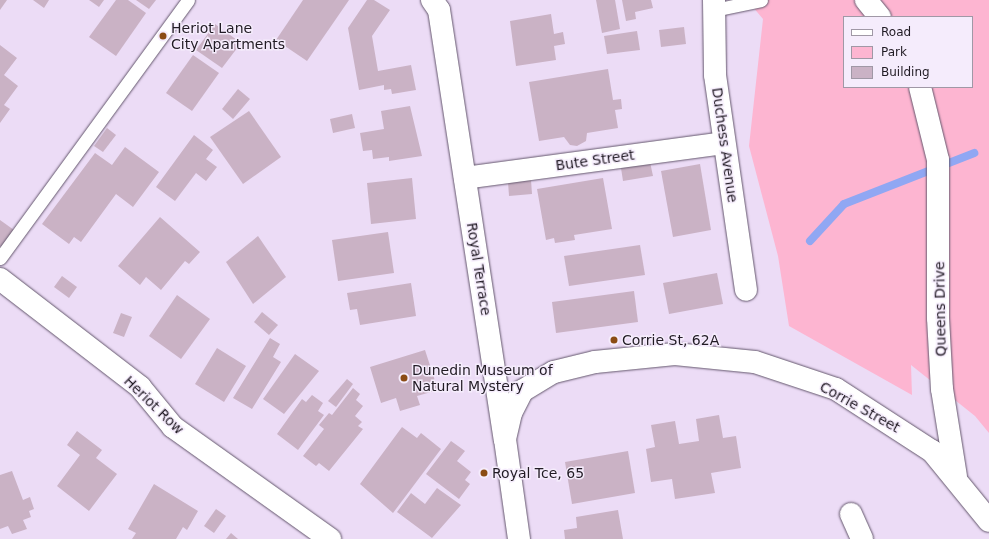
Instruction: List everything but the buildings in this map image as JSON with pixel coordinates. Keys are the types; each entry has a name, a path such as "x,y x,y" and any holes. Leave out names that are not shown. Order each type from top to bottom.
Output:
{"street":[{"name":"Royal Terrace","path":"432,0 439,10 519,539"},
{"path":"866,0 879,16"},
{"name":"Duchess Avenue","path":"714,5 715,75 746,290"},
{"name":"Queens Drive","path":"920,88 938,160 938,318 942,389 956,476 989,521"},
{"name":"Bute Street","path":"465,178 724,143"},
{"name":"Heriot Row","path":"0,279 140,387 173,427 330,539"},
{"name":"Corrie Street","path":"505,439 511,413 522,391 554,372 595,362 675,354 755,362 836,390 932,451 956,476"},
{"path":"851,514 862,539"}],"lane":[{"path":"0,258 188,0"},
{"path":"714,5 761,0"}],"green space":[{"path":"747,0 989,0 989,433 975,416 911,365 912,395 789,326 778,256 749,146 763,19"}],"waterway":[{"path":"810,241 844,204 974,153"}],"place":[{"name":"Heriot Lane City Apartments","path":"163,36"},
{"name":"Corrie St, 62A","path":"614,340"},
{"name":"Dunedin Museum of Natural Mystery","path":"404,378"},
{"name":"Royal Tce, 65","path":"484,473"}]}
